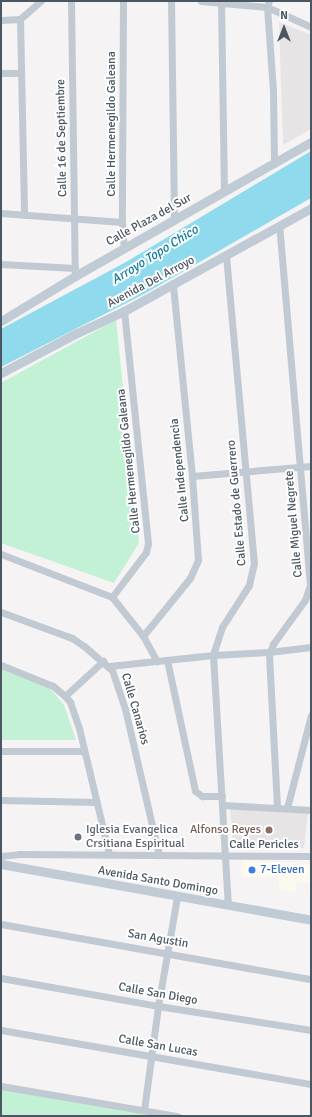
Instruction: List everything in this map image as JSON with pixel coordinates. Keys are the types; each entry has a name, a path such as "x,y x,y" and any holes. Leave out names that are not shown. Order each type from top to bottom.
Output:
{"street":[{"path":"1,20 20,19 41,1"},
{"name":"Calle 16 de Septiembre","path":"71,1 75,272"},
{"name":"Calle Hermenegildo Galeana","path":"123,1 122,222 124,248"},
{"path":"171,1 174,220"},
{"path":"201,1 268,4 311,27"},
{"path":"221,2 224,191"},
{"path":"268,4 273,91 274,164"},
{"path":"20,19 24,215"},
{"path":"1,73 21,73"},
{"name":"Calle Plaza del Sur","path":"1,321 75,272 124,248 311,142"},
{"name":"Avenida Del Arroyo","path":"1,374 75,334 124,311 311,208"},
{"path":"1,213 122,222"},
{"name":"Calle Miguel Negrete","path":"269,652 305,600 310,585 279,226"},
{"name":"Calle Estado de Guerrero","path":"226,256 254,571 246,592 222,627 213,655 228,906"},
{"path":"1,264 75,272"},
{"name":"Calle Independencia","path":"143,636 190,578 196,568 198,549 172,285"},
{"name":"Calle Hermenegildo Galeana","path":"112,597 146,552 148,543 124,311"},
{"path":"192,476 311,466"},
{"path":"1,554 112,597 143,636 157,661"},
{"name":"Calle Canarios","path":"1,612 72,638 109,666 115,676 125,709 159,855"},
{"path":"109,666 213,655 269,652 311,647"},
{"path":"269,652 277,807"},
{"path":"167,660 195,791 202,796 222,796"},
{"path":"65,696 103,661"},
{"path":"1,665 39,679 53,686 65,696 73,710 109,854"},
{"path":"287,808 311,715"},
{"path":"1,751 84,751"},
{"path":"1,800 96,802"},
{"path":"223,805 311,810"},
{"name":"Calle Pericles","path":"1,856 19,854 311,856"},
{"name":"Avenida Santo Domingo","path":"1,864 311,920"},
{"path":"144,1110 158,1006 177,897"},
{"name":"San Agustin","path":"1,924 311,978"},
{"name":"Calle San Diego","path":"1,978 158,1006 311,1030"},
{"name":"Calle San Lucas","path":"1,1030 311,1084"},
{"path":"1,1086 177,1116"}],"shaded area":[{"path":"279,22 311,35 311,129 283,145"},
{"name":"Alfonso Reyes","path":"230,808 308,812 304,848 233,847"},
{"path":"242,860 311,864 311,883 296,882 296,892 279,889 279,877 241,877"},
{"path":"311,883 311,895 309,895"}],"green space":[{"path":"116,320 139,543 114,583 1,543 1,383"},
{"path":"1,668 47,685 64,705 76,740 1,740"},
{"path":"1,1089 155,1116 1,1116"}],"water":[{"name":"Arroyo Topo Chico","path":"311,151 311,198 144,294 1,367 1,329 126,262"}],"place":[{"name":"Alfonso Reyes","path":"269,830"},
{"name":"Iglesia Evangelica Crsitiana Espiritual","path":"78,837"},
{"name":"7-Eleven","path":"252,870"}]}
